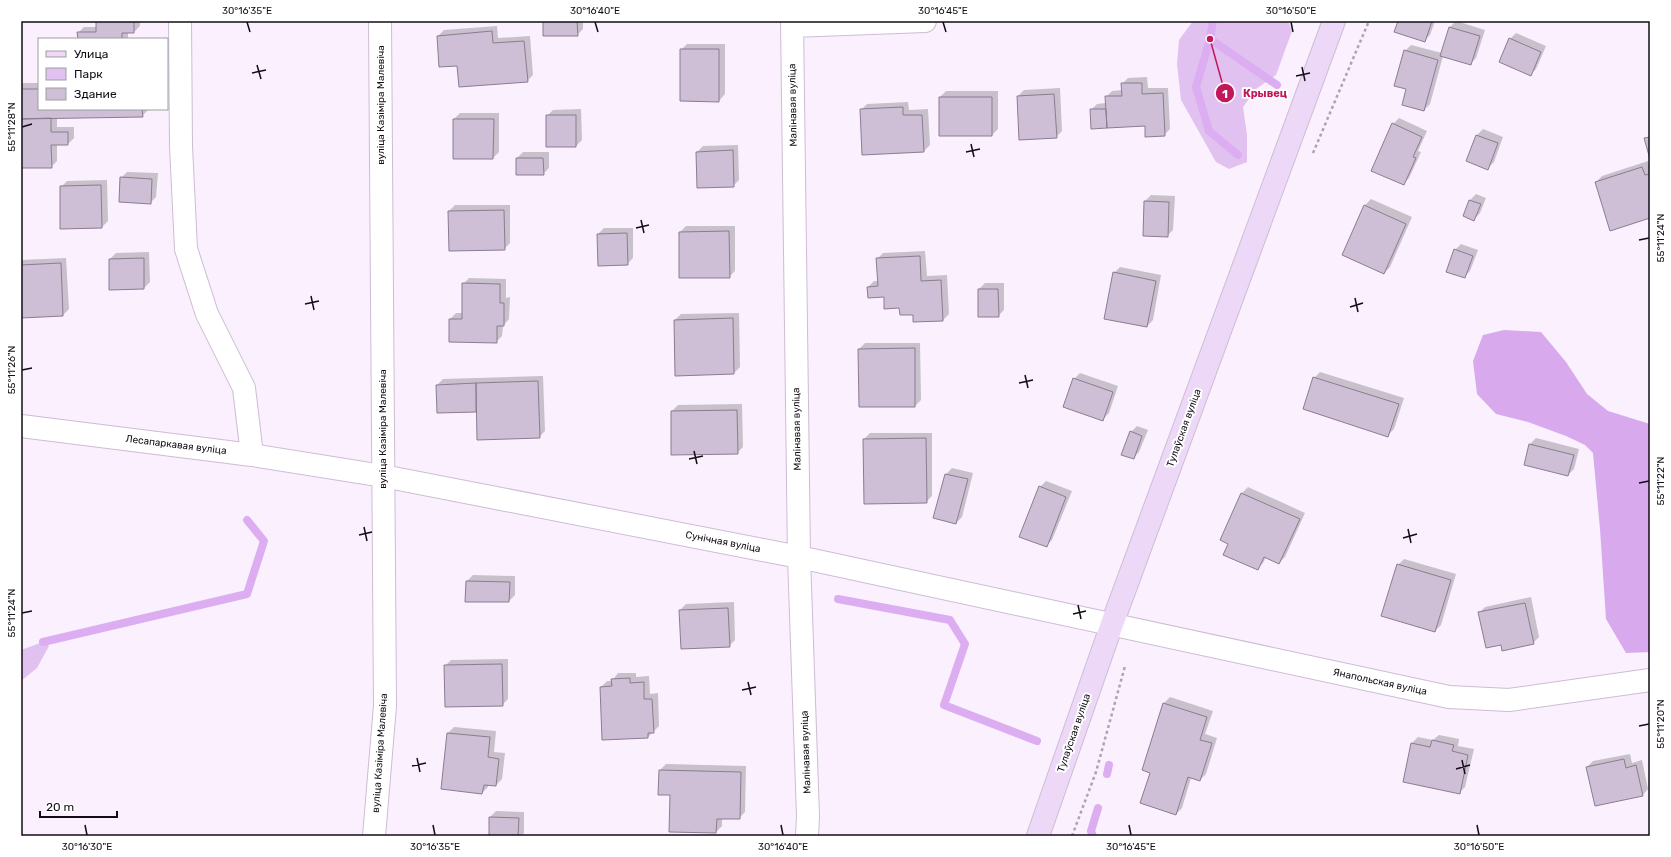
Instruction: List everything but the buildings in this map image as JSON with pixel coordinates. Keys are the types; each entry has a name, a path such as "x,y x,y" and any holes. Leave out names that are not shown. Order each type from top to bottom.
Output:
{"main road":[{"name":"Тулаўская вуліца","path":"1038,836 1112,624 1334,21"}],"street":[{"path":"180,21 180,146 186,249 206,314 244,388 252,455"},
{"name":"вуліца Казіміра Малевіча","path":"374,836 385,706 380,21"},
{"path":"792,23 925,21"},
{"name":"Малінавая вуліца","path":"792,23 799,557 808,816 807,836"},
{"name":"Лесапаркавая вуліца","path":"21,426 252,455 331,467"},
{"name":"Сунічная вуліца","path":"331,467 799,557 1112,624"},
{"name":"Янапольская вуліца","path":"1112,624 1449,697 1509,700 1650,680"}],"green space":[{"path":"1193,21 1288,21 1292,31 1276,75 1256,89 1243,107 1247,135 1247,162 1229,169 1216,162 1181,100 1177,64 1179,40"},
{"path":"43,642 49,646 37,668 21,681 21,650"}],"shaded area":[{"path":"1504,330 1541,332 1566,362 1587,394 1608,411 1650,424 1650,652 1626,653 1606,619 1593,453 1585,445 1566,436 1528,422 1496,414 1477,394 1473,361 1483,335"}],"waterway":[{"path":"1213,21 1210,39 1277,85"},
{"path":"1210,39 1196,87 1209,131 1238,155"},
{"path":"43,642 247,594 264,541 247,520"},
{"path":"838,599 950,620 965,644 944,705 1037,741"},
{"path":"1107,774 1109,765"},
{"path":"1093,836 1091,831 1098,808"}],"place":[{"name":"Крывец","path":"1210,39"}]}
